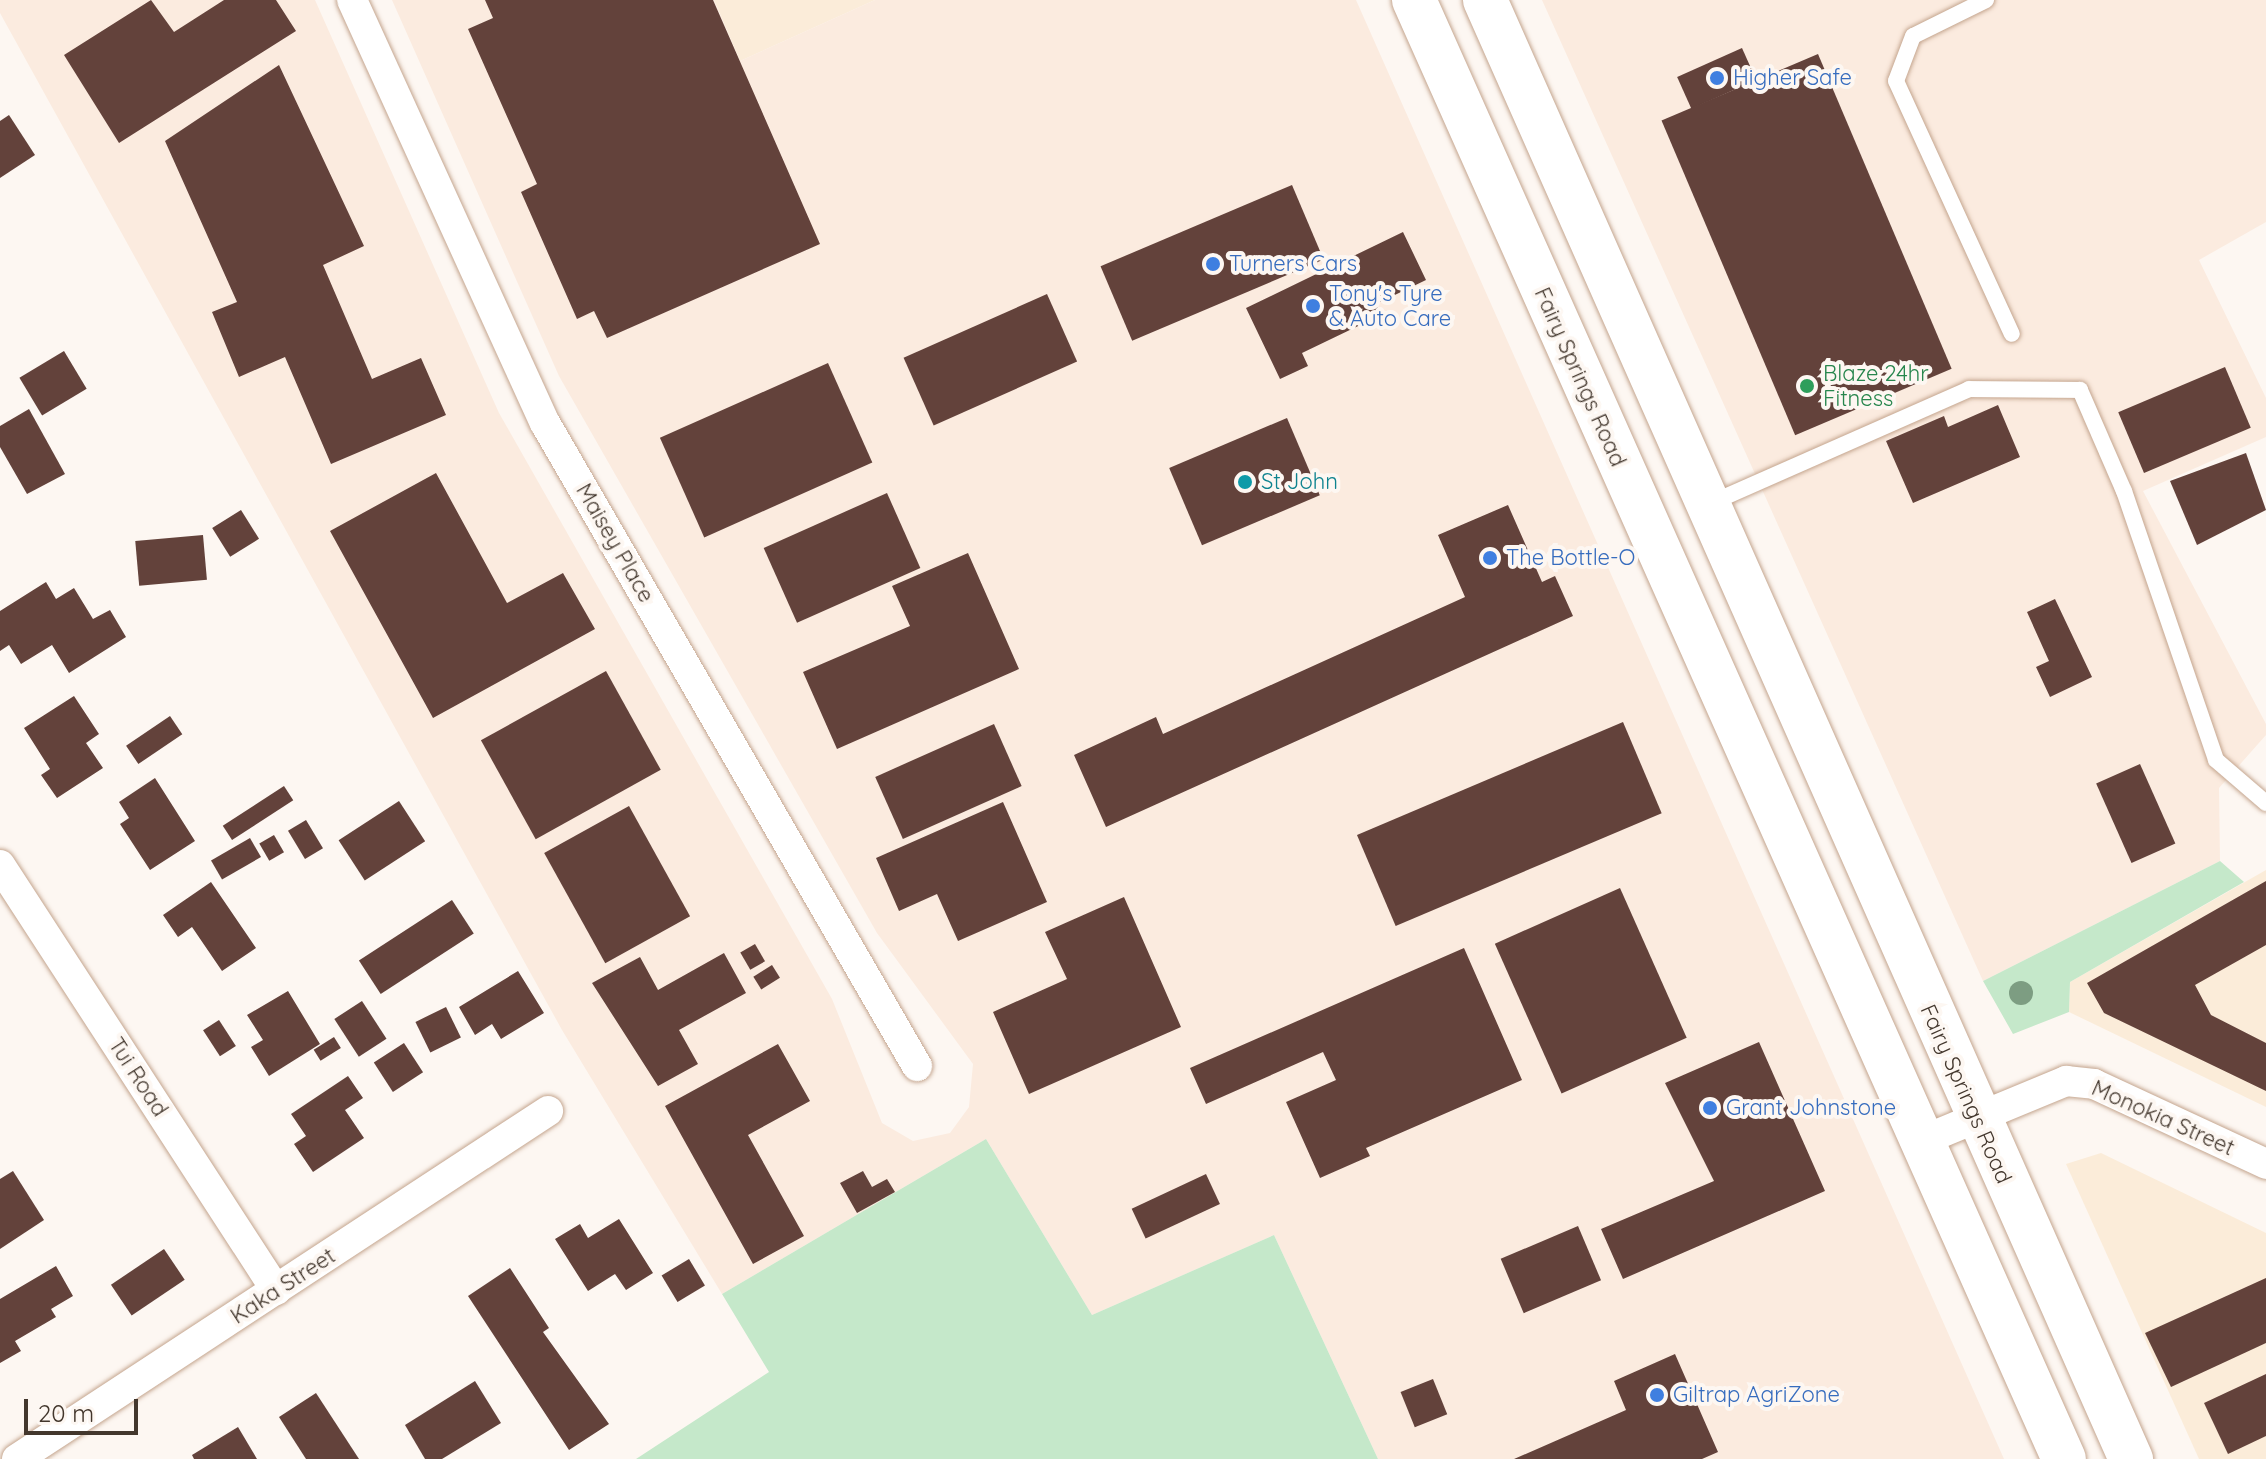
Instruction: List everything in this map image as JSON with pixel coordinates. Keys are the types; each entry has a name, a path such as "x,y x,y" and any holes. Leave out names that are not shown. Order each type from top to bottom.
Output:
{"highway":[{"name":"Fairy Springs Road","path":"1414,0 1746,754 1926,1139 2064,1459"},
{"name":"Fairy Springs Road","path":"1485,0 1975,1115 2131,1459"},
{"path":"1746,754 1805,727"}],"street":[{"name":"Maisey Place","path":"352,0 545,423 917,1066"},
{"name":"Tui Road","path":"0,865 276,1290"},
{"name":"Monokia Street","path":"1926,1139 1975,1115 2066,1081 2094,1084 2266,1164"},
{"name":"Kaka Street","path":"17,1459 548,1111"}],"lane":[{"path":"1986,0 1913,36 1896,81 2012,334"},
{"path":"1707,505 1969,389 2080,390 2124,491 2216,760 2266,803"}],"shaded area":[{"path":"0,0 315,0 499,413 832,999 882,1123 913,1141 950,1133 969,1107 973,1064 877,933 559,376 392,0 714,0 740,61 875,0 1356,0 2004,1459 1378,1459 1274,1235 1092,1315 986,1139 722,1294 562,1030 0,13"},
{"path":"714,0 875,0 740,61"},
{"path":"1542,0 2266,0 2266,222 2199,260 2266,398 2266,437 2143,491 2266,724 2266,735 2219,788 2220,861 1983,981"},
{"path":"2266,870 2266,1107 2069,1012 2070,982"},
{"path":"2101,1153 2266,1233 2266,1459 2199,1459 2066,1164"}],"green space":[{"path":"2220,861 2244,882 2070,982 2069,1012 2013,1034 1983,981"},
{"path":"986,1139 1092,1315 1274,1235 1378,1459 636,1459 769,1372 722,1294"}],"building":[{"path":"151,0 174,32 224,0 276,0 296,31 119,143 64,55"},
{"path":"485,0 713,0 820,244 607,338 594,311 577,319 521,192 537,184 468,29 493,18"},
{"name":"Higher Safe","path":"1742,48 1756,80 1691,109 1677,77"},
{"path":"1818,54 1952,369 1795,435 1662,120"},
{"path":"279,65 364,246 323,265 372,379 421,358 446,415 331,464 285,357 239,377 212,312 237,302 165,141"},
{"path":"9,115 35,155 0,178 0,121"},
{"name":"Turners Cars","path":"1292,185 1324,260 1132,341 1101,266"},
{"name":"Tony's Tyre & Auto Care","path":"1403,232 1426,280 1376,304 1381,315 1302,353 1308,366 1280,379 1246,308"},
{"path":"1047,294 1077,362 934,425 904,358"},
{"path":"64,351 87,389 42,415 19,378"},
{"path":"828,363 872,463 704,537 660,438"},
{"path":"2225,367 2251,428 2144,473 2118,412"},
{"path":"1998,405 2020,457 1913,503 1886,441 1944,416 1948,427"},
{"path":"29,409 65,474 27,494 0,447 0,426"},
{"name":"St John","path":"1287,418 1320,495 1202,545 1169,468"},
{"path":"2246,453 2266,510 2197,545 2170,481"},
{"path":"436,473 507,603 563,573 595,629 433,718 330,531"},
{"path":"887,493 920,568 797,623 764,548"},
{"path":"1508,505 1542,582 1555,576 1573,616 1106,827 1074,755 1156,717 1163,734 1465,597 1438,535"},
{"path":"241,510 259,539 230,557 212,528"},
{"path":"203,535 207,580 139,586 135,541"},
{"path":"968,553 1019,669 837,749 803,672 910,626 892,586"},
{"path":"46,582 56,599 74,588 93,619 110,610 126,637 69,673 52,645 21,664 9,645 0,651 0,611"},
{"path":"2055,599 2092,677 2050,697 2036,667 2049,661 2027,612"},
{"path":"606,671 661,770 536,839 481,740"},
{"path":"74,696 99,734 86,743 103,768 57,798 41,775 50,769 24,728"},
{"path":"170,716 182,734 138,764 126,746"},
{"path":"1623,722 1662,813 1396,926 1357,835"},
{"path":"994,724 1022,786 903,839 875,777"},
{"path":"2140,764 2175,843 2132,863 2096,784"},
{"path":"155,778 195,841 150,870 120,824 129,818 119,802"},
{"path":"284,786 293,800 232,840 223,826"},
{"path":"399,801 425,841 365,880 339,840"},
{"path":"1003,802 1047,902 958,941 937,894 899,911 876,858"},
{"path":"629,806 690,916 605,963 544,853"},
{"path":"306,820 323,848 305,859 288,831"},
{"path":"274,835 284,852 269,861 259,843"},
{"path":"250,838 261,857 222,880 211,860"},
{"path":"2266,881 2266,945 2195,985 2211,1015 2266,1043 2266,1091 2104,1013 2087,983"},
{"path":"211,882 256,948 222,971 192,927 178,937 163,915"},
{"path":"1620,888 1687,1038 1562,1094 1495,944"},
{"path":"1124,897 1181,1027 1029,1094 993,1012 1067,979 1045,932"},
{"path":"452,900 474,934 381,994 359,960"},
{"path":"755,944 765,961 750,970 740,953"},
{"path":"1464,948 1522,1080 1366,1148 1370,1156 1320,1178 1286,1102 1336,1080 1323,1052 1206,1104 1190,1068"},
{"path":"724,953 746,993 679,1030 698,1064 658,1086 592,983 640,957 658,990"},
{"path":"772,965 780,978 761,989 753,977"},
{"path":"518,971 544,1013 501,1039 492,1024 475,1035 459,1007"},
{"path":"288,991 320,1044 269,1076 251,1047 263,1040 247,1015"},
{"path":"362,1001 387,1039 359,1057 334,1019"},
{"path":"446,1007 461,1038 430,1052 415,1022"},
{"path":"219,1020 236,1046 220,1056 203,1030"},
{"path":"334,1037 341,1048 321,1061 314,1050"},
{"path":"1759,1042 1825,1191 1623,1279 1601,1229 1714,1181 1665,1083"},
{"path":"404,1043 423,1072 393,1092 374,1063"},
{"path":"778,1044 810,1101 748,1135 804,1236 753,1264 665,1106"},
{"path":"348,1076 363,1098 345,1110 364,1138 313,1172 294,1144 306,1136 291,1114"},
{"path":"13,1171 44,1220 0,1249 0,1179"},
{"path":"863,1171 872,1187 887,1179 895,1192 857,1213 840,1183"},
{"path":"1206,1174 1220,1204 1146,1239 1132,1209"},
{"path":"619,1219 653,1273 626,1290 615,1274 588,1291 555,1239 580,1224 588,1238"},
{"path":"1578,1226 1601,1280 1524,1313 1501,1259"},
{"path":"164,1249 185,1280 132,1315 111,1285"},
{"path":"689,1259 705,1286 678,1302 662,1275"},
{"path":"56,1266 73,1296 51,1309 56,1317 15,1341 21,1351 0,1363 0,1299"},
{"path":"510,1268 549,1328 543,1332 609,1424 569,1450 468,1296"},
{"path":"2266,1278 2266,1343 2171,1387 2145,1333"},
{"name":"Giltrap AgriZone","path":"1675,1354 1718,1452 1702,1459 1514,1459 1626,1410 1614,1381"},
{"path":"2266,1374 2266,1436 2228,1454 2204,1403"},
{"path":"1433,1379 1447,1414 1415,1427 1401,1392"},
{"path":"475,1381 501,1423 442,1459 425,1459 405,1425"},
{"path":"316,1393 359,1459 306,1459 279,1417"},
{"path":"238,1427 257,1459 194,1459 192,1455"}],"place":[{"name":"Higher Safe","path":"1717,78"},
{"name":"Turners Cars","path":"1213,264"},
{"name":"Tony's Tyre & Auto Care","path":"1313,306"},
{"name":"Blaze 24hr Fitness","path":"1807,386"},
{"name":"St John","path":"1245,482"},
{"name":"The Bottle-O","path":"1490,558"},
{"name":"Grant Johnstone","path":"1710,1108"},
{"name":"Giltrap AgriZone","path":"1657,1395"}]}
